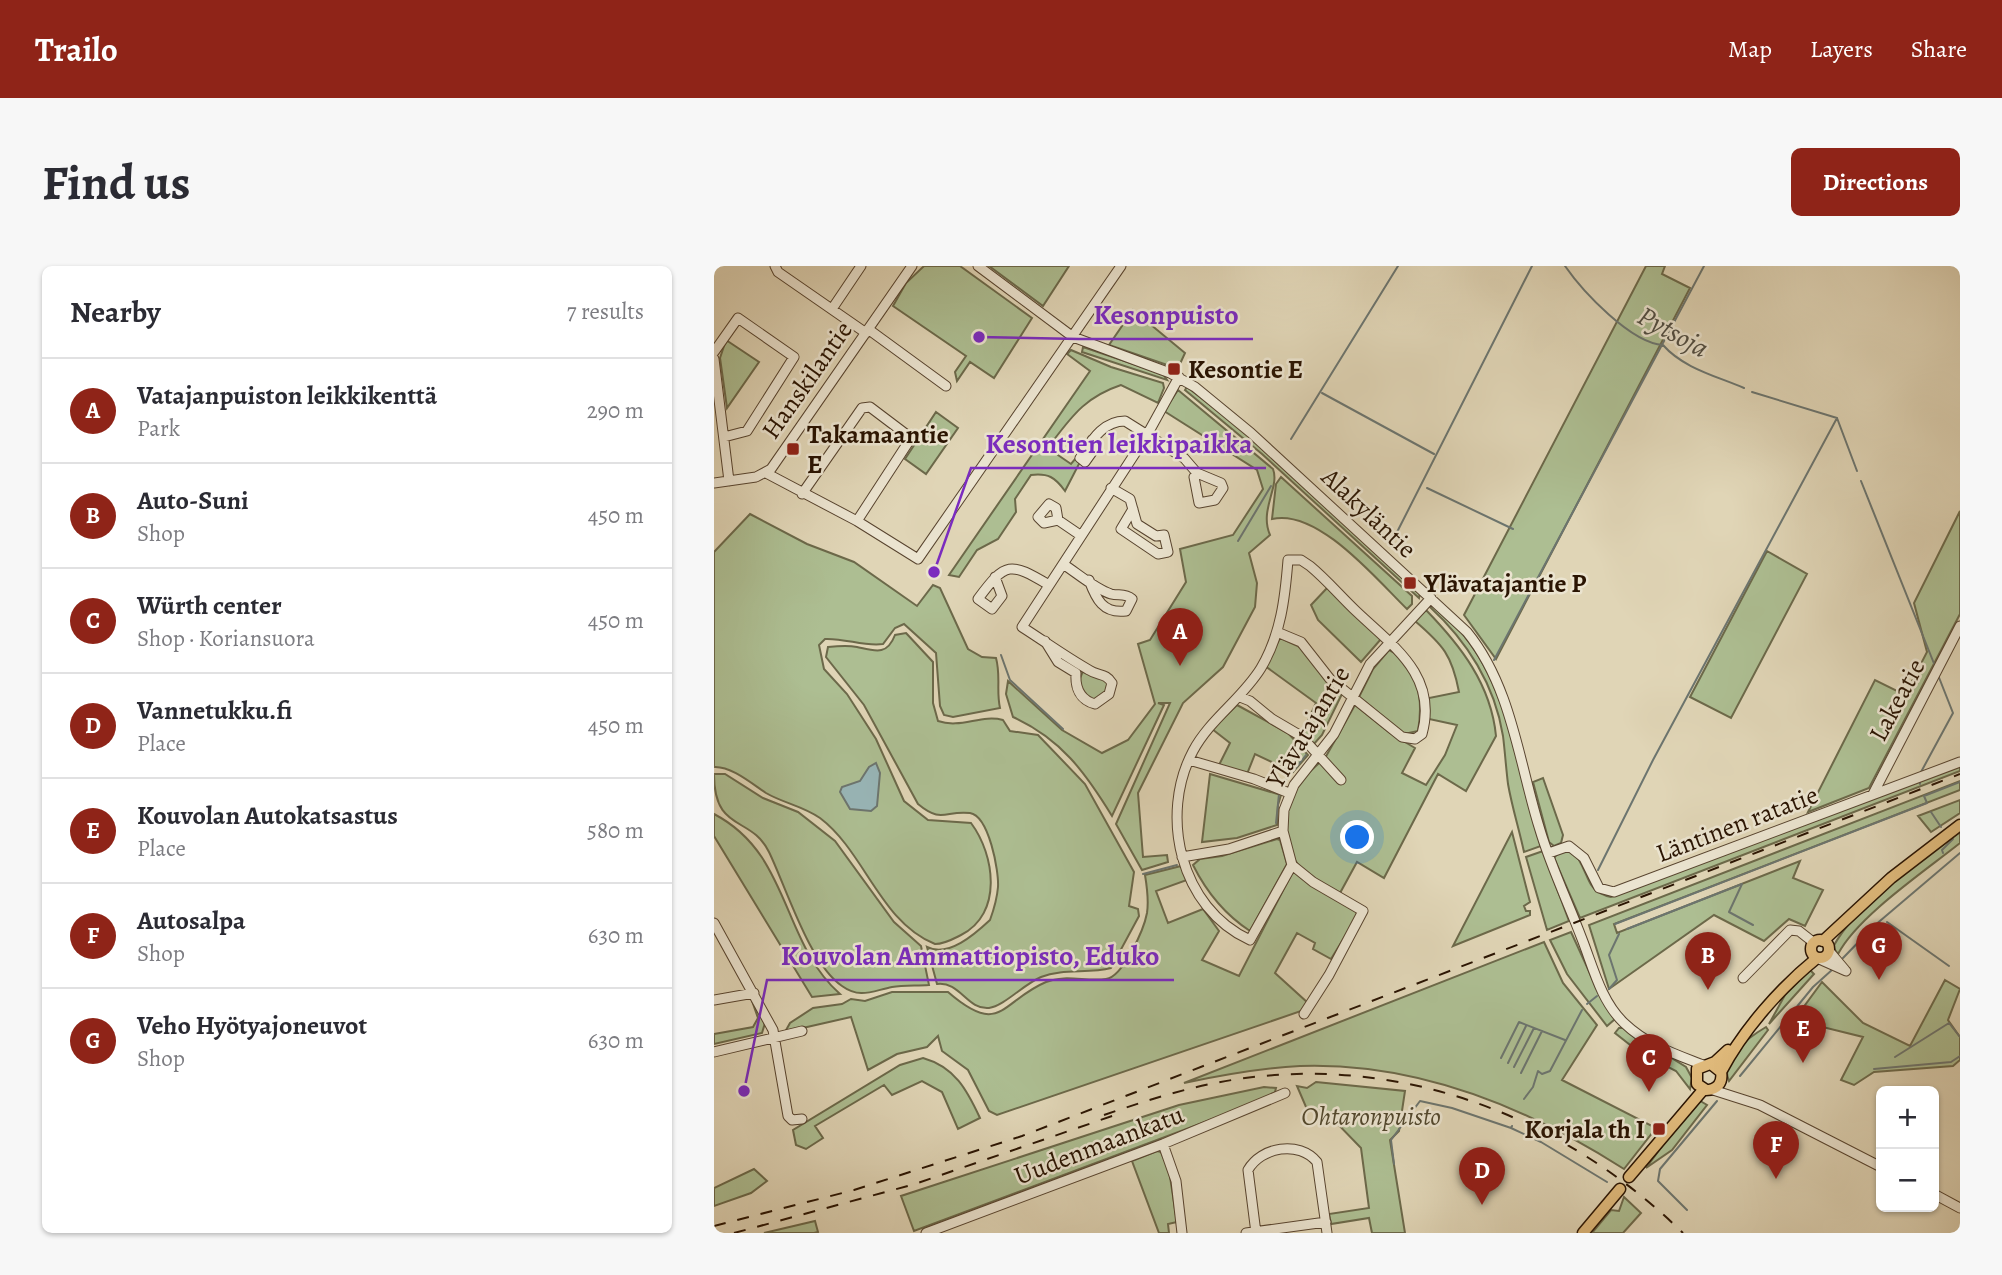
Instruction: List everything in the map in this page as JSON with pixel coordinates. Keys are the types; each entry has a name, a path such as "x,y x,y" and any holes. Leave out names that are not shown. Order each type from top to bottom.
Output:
{"main road":[{"path":"1629,1177 1676,1121 1708,1090 1719,1085 1721,1073 1745,1035 1840,928 1891,878 1960,825"},
{"path":"1676,1121 1695,1078 1745,1035"},
{"path":"1707,1065 1721,1073"},
{"path":"1695,1078 1708,1090"},
{"path":"1583,1233 1620,1189"}],"street":[{"path":"775,266 778,272 946,386"},
{"path":"832,309 861,266"},
{"name":"Hanskilantie","path":"714,483 766,473 912,266"},
{"name":"Alakyläntie","path":"978,266 1073,337 1179,377 1230,415 1467,632 1490,671 1521,753 1537,821 1611,1007 1633,1031 1689,1067 1695,1078"},
{"path":"766,473 857,521 918,559 1121,266"},
{"path":"714,352 738,318 794,357 747,431 724,437"},
{"path":"714,359 729,481"},
{"path":"1079,670 1045,641 1022,627 1147,435 1179,377"},
{"path":"802,494 862,408 870,407 911,439 857,521"},
{"path":"1092,440 1098,432 1117,421 1125,421 1184,458 1197,473"},
{"path":"1111,488 1130,499 1133,509 1137,524 1156,536 1164,535 1168,552 1158,554 1121,529 1133,509"},
{"path":"1058,520 1080,535"},
{"path":"1277,632 1301,642 1330,679 1402,737 1411,740 1422,734 1426,705 1423,686 1410,662 1305,562 1288,560 1286,597 1277,632 1261,668 1240,697 1206,733 1189,760 1180,785 1176,812 1182,857 1211,911 1236,933 1250,940 1292,865 1302,875 1363,911 1329,975 1304,1014"},
{"path":"1063,564 1089,580 1111,594 1127,595 1132,599 1126,611 1115,612 1097,602 1089,580"},
{"path":"995,577 1020,567 1049,585"},
{"name":"Ylävatajantie","path":"1292,865 1283,831 1284,810 1289,793 1334,734 1370,664 1431,598"},
{"name":"Lakeatie","path":"1873,794 1960,626"},
{"path":"1240,697 1301,736 1341,780"},
{"path":"1189,760 1254,779 1289,793"},
{"name":"Läntinen ratatie","path":"1549,853 1569,846 1584,858 1600,888 1614,892 1960,762"},
{"path":"1182,857 1229,849 1283,831"},
{"path":"714,923 754,993 775,1038 786,1110 792,1120 802,1119"},
{"path":"1743,978 1788,931 1799,931 1820,950"},
{"path":"714,1000 754,993"},
{"path":"714,1052 802,1031"},
{"name":"Alakyläntie","path":"1670,1053 1707,1065"},
{"path":"1721,1073 1729,1086 1760,1105 1876,1164"},
{"path":"1708,1090 1760,1105"},
{"name":"Uudenmaankatu","path":"926,1233 1163,1144 1281,1097 1285,1093"},
{"path":"1163,1144 1176,1181 1182,1233"},
{"path":"1326,1222 1252,1233 1248,1170 1258,1157 1273,1151 1298,1149 1314,1158 1318,1166 1326,1222 1327,1233"},
{"path":"1939,1197 1960,1208"}],"green space":[{"path":"924,266 960,266 1032,318 994,378 970,362 957,381 955,372 966,356 893,306 906,283"},
{"path":"989,266 1069,266 1043,306"},
{"path":"1646,266 1665,266 1662,274 1690,288 1496,659 1464,615"},
{"path":"1133,310 1185,353 1179,366 1173,367 1109,345"},
{"path":"726,340 759,362 727,408 720,358"},
{"path":"1083,347 1163,374 1167,380 1082,352"},
{"path":"1071,350 1111,367 1163,383 1164,388 1158,403 1121,385 1099,394 1082,407 1053,441 1055,453 1071,464 1076,458 1080,462 1065,491 1051,477 1031,475 1015,499 1016,512 998,539 977,550 959,577 949,575 1090,371 1067,354"},
{"path":"1187,387 1235,424 1420,593 1419,598 1262,454 1185,390"},
{"path":"1178,390 1273,469 1274,483 1267,517 1270,535 1249,553 1257,583 1255,607 1223,667 1183,703 1138,793 1143,857 1167,855 1168,862 1142,870 1116,824 1170,703 1158,703 1164,705 1112,816 1092,785 1058,746 1013,717 1006,694 1008,681 1062,730 1102,753 1128,740 1155,704 1138,644 1150,640 1186,582 1180,549 1233,535 1263,489 1257,470 1164,411"},
{"path":"936,412 958,428 926,474 905,459"},
{"path":"1281,477 1412,596 1412,604 1407,609 1346,549 1327,535 1308,524 1290,519 1272,519 1276,484"},
{"path":"1960,511 1960,614 1869,788 1808,812 1875,680 1905,695 1927,652 1914,603"},
{"path":"750,514 807,544 854,562 917,606 933,585 940,588 968,649 982,657 996,658 1000,708 953,717 944,715 940,706 936,653 904,624 895,628 883,644 825,639 819,645 824,669 847,694 876,739 904,801 928,820 971,823 979,836 989,867 989,899 984,913 974,925 952,940 935,944 916,934 900,920 836,832 820,818 766,793 734,772 714,767 714,552"},
{"path":"1767,551 1807,574 1731,718 1690,697"},
{"path":"1328,587 1381,639 1361,662 1318,620 1311,605"},
{"path":"1434,606 1465,637 1481,660 1493,685 1512,738 1541,846 1524,852 1507,778 1503,736 1493,699 1467,649 1430,607"},
{"path":"1426,610 1451,637 1481,683 1488,699 1496,736 1466,791 1438,774 1384,878 1357,862 1340,893 1312,877 1297,864 1287,836 1287,806 1301,781 1325,758 1355,705 1390,733 1415,748 1402,773 1426,785 1445,755 1457,725 1429,719 1429,698 1459,692 1445,652 1415,621"},
{"path":"906,633 933,662 933,703 938,721 955,723 1003,720 1010,731 1038,735 1085,784 1134,872 1129,906 1138,909 1139,916 1111,968 1049,974 989,1008 975,1005 952,987 937,984 927,947 935,950 952,947 969,938 990,920 998,887 992,845 977,816 970,813 938,815 918,804 864,705 826,657 828,647 884,649 895,635"},
{"path":"1280,638 1300,647 1342,694 1322,735 1313,745 1302,733 1316,703 1265,666"},
{"path":"1389,650 1407,664 1417,685 1420,708 1418,731 1404,734 1359,697 1373,669"},
{"path":"1083,671 1106,679 1109,687 1099,702 1087,699 1078,683"},
{"path":"1237,705 1288,733 1308,755 1293,772 1255,754 1247,774 1218,767 1230,743 1212,729"},
{"path":"1960,765 1960,771 1580,918 1554,858 1561,851 1568,849 1573,852 1594,888 1611,897"},
{"path":"714,774 725,774 763,798 798,812 835,841 894,922 921,946 929,985 897,986 860,993 848,990 830,976 809,944 769,852 753,832 727,815 720,806"},
{"path":"1210,774 1281,795 1277,825 1237,838 1202,842"},
{"path":"1543,778 1563,835 1561,843 1554,846 1549,842 1533,782"},
{"path":"1960,781 1960,790 1614,924 1617,933 1800,861 1793,878 1823,890 1805,926 1789,919 1764,941 1714,915 1609,989 1589,925"},
{"path":"1960,800 1960,813 1931,832 1918,816"},
{"path":"714,814 739,831 758,852 772,875 806,950 821,973 840,994 812,997 714,836"},
{"path":"1512,832 1530,902 1524,906 1526,911 1530,911 1530,915 1453,946"},
{"path":"1960,832 1960,843 1876,910 1848,939 1838,954 1833,947 1856,915 1872,899 1926,854"},
{"path":"1280,840 1287,864 1250,931 1217,902 1193,865 1200,859 1222,856"},
{"path":"1543,851 1569,921 1547,930 1526,857"},
{"path":"1181,866 1187,880 1156,891 1168,923 1203,909 1219,931 1202,960 1239,976 1292,873 1356,910 1357,917 1331,959 1313,949 1315,943 1297,933 1275,973 1308,1003 1304,1010 997,1115 989,1111 968,1070 942,1051 938,1036 927,1047 897,1054 868,1070 851,1017 785,1032 790,1023 813,1008 842,1004 851,999 865,1001 892,992 948,992 979,1013 990,1014 1009,1006 1046,982 1068,978 1106,979 1113,976 1126,961 1142,930 1148,908 1145,875"},
{"path":"1571,932 1598,991 1615,1019 1607,1026 1567,974 1550,940"},
{"path":"1544,942 1563,983 1597,1025 1562,1080 1656,1128 1624,1169 1549,1126 1510,1108 1429,1080 1344,1067 1300,1066 1241,1072 1184,1083"},
{"path":"1810,970 1814,974 1769,1024 1785,995"},
{"path":"1945,980 1960,989 1948,1020 1960,1037 1960,1060 1953,1066 1874,1072 1854,1085 1841,1080 1863,1037 1794,1020 1822,982 1863,1023 1910,1046"},
{"path":"751,998 765,1023 762,1033 714,1044 714,1034 753,1027 758,1018"},
{"path":"1766,1027 1768,1030 1729,1081 1728,1065 1732,1057 1744,1043"},
{"path":"1619,1028 1686,1067 1692,1078 1690,1089 1676,1071 1639,1052 1615,1033"},
{"path":"923,1058 944,1067 959,1081 980,1118 958,1129 942,1092 922,1081 892,1095 884,1085 815,1126 823,1138 806,1149 796,1145 793,1130 900,1065"},
{"name":"Ohtaronpuisto","path":"1316,1082 1405,1091 1399,1131 1390,1140 1405,1233 1372,1233 1369,1218 1331,1224 1329,1214 1369,1208 1361,1148 1332,1118 1306,1107 1297,1086 1307,1088"},
{"path":"1264,1087 1276,1088 1274,1096 914,1231 901,1196 1179,1105"},
{"path":"1697,1099 1707,1105 1672,1150 1646,1168"},
{"path":"1157,1151 1161,1152 1169,1170 1177,1222 1168,1224 1169,1233 1159,1233 1132,1161"},
{"path":"754,1169 767,1181 751,1193 714,1206 714,1188"},
{"path":"1624,1197 1641,1213 1623,1233 1592,1233 1611,1210 1619,1211"},
{"path":"815,1221 818,1232 814,1233 764,1233"}],"water":[{"path":"876,763 880,773 877,806 871,811 850,809 840,792 842,787 860,781 869,767"}],"waterway":[{"path":"1291,439 1398,266"},
{"path":"1392,542 1532,266"},
{"name":"Pytsoja","path":"1565,266 1595,302 1623,326 1650,342 1663,345 1690,366 1744,388"},
{"path":"1494,660 1704,266"},
{"name":"Pytsoja","path":"1752,392 1837,418 1857,471"},
{"path":"1322,393 1434,454"},
{"path":"1598,870 1653,760 1837,418"},
{"name":"Pytsoja","path":"1861,481 1935,666"},
{"path":"1238,541 1271,486"},
{"path":"1427,488 1513,529"},
{"path":"1001,655 1010,680 1063,729"},
{"name":"Pytsoja","path":"1921,772 1953,713 1938,675"},
{"path":"1282,785 1306,755"},
{"path":"1615,924 1927,803 1924,796 1960,782"},
{"path":"1276,823 1279,794"},
{"path":"1931,812 1941,827"},
{"path":"1943,853 1942,850 1953,839"},
{"path":"1843,958 1874,926 1960,853"},
{"path":"1143,874 1177,865"},
{"path":"1627,929 1742,884 1729,912 1753,925"},
{"path":"1887,922 1949,966"},
{"path":"1609,989 1617,980 1609,955 1619,934"},
{"path":"1740,1076 1813,987 1833,969"},
{"path":"1587,1004 1597,996"},
{"path":"1524,1099 1533,1087 1538,1071 1542,1074 1550,1071 1582,1010"},
{"path":"1501,1058 1519,1022 1565,1040"},
{"path":"1895,1057 1949,1023 1960,1037"},
{"path":"1508,1063 1526,1026"},
{"path":"1514,1067 1534,1028"},
{"path":"1521,1073 1542,1031"},
{"path":"1874,1069 1951,1062 1960,1056"},
{"path":"1394,1164 1391,1140 1420,1101 1452,1108 1511,1128"},
{"path":"1687,1210 1658,1181 1660,1169 1717,1101"},
{"path":"1512,1126 1511,1128 1541,1142 1607,1182"}],"railway":[{"path":"714,1226 854,1190 1022,1136 1960,774"},
{"path":"1104,1115 1216,1083 1295,1074 1356,1076 1417,1086 1476,1102 1532,1126 1586,1156 1636,1192 1683,1233"},
{"path":"734,1233 915,1184 1115,1115"}],"place":[{"name":"Kesonpuisto","path":"979,337"},
{"name":"Kesontie E","path":"1174,369"},
{"name":"Takamaantie E","path":"793,449"},
{"name":"Kesontien leikkipaikka","path":"934,572"},
{"name":"Ylävatajantie P","path":"1410,583"},
{"name":"Vatajanpuiston leikkikenttä","path":"1180,666"},
{"name":"Veho Hyötyajoneuvot","path":"1879,980"},
{"name":"Auto-Suni","path":"1708,990"},
{"name":"Kouvolan Autokatsastus","path":"1803,1063"},
{"name":"Kouvolan Ammattiopisto, Eduko","path":"744,1091"},
{"name":"Würth center","path":"1649,1092"},
{"name":"Korjala th I","path":"1659,1129"},
{"name":"Autosalpa","path":"1776,1179"},
{"name":"Vannetukku.fi","path":"1482,1205"}]}
